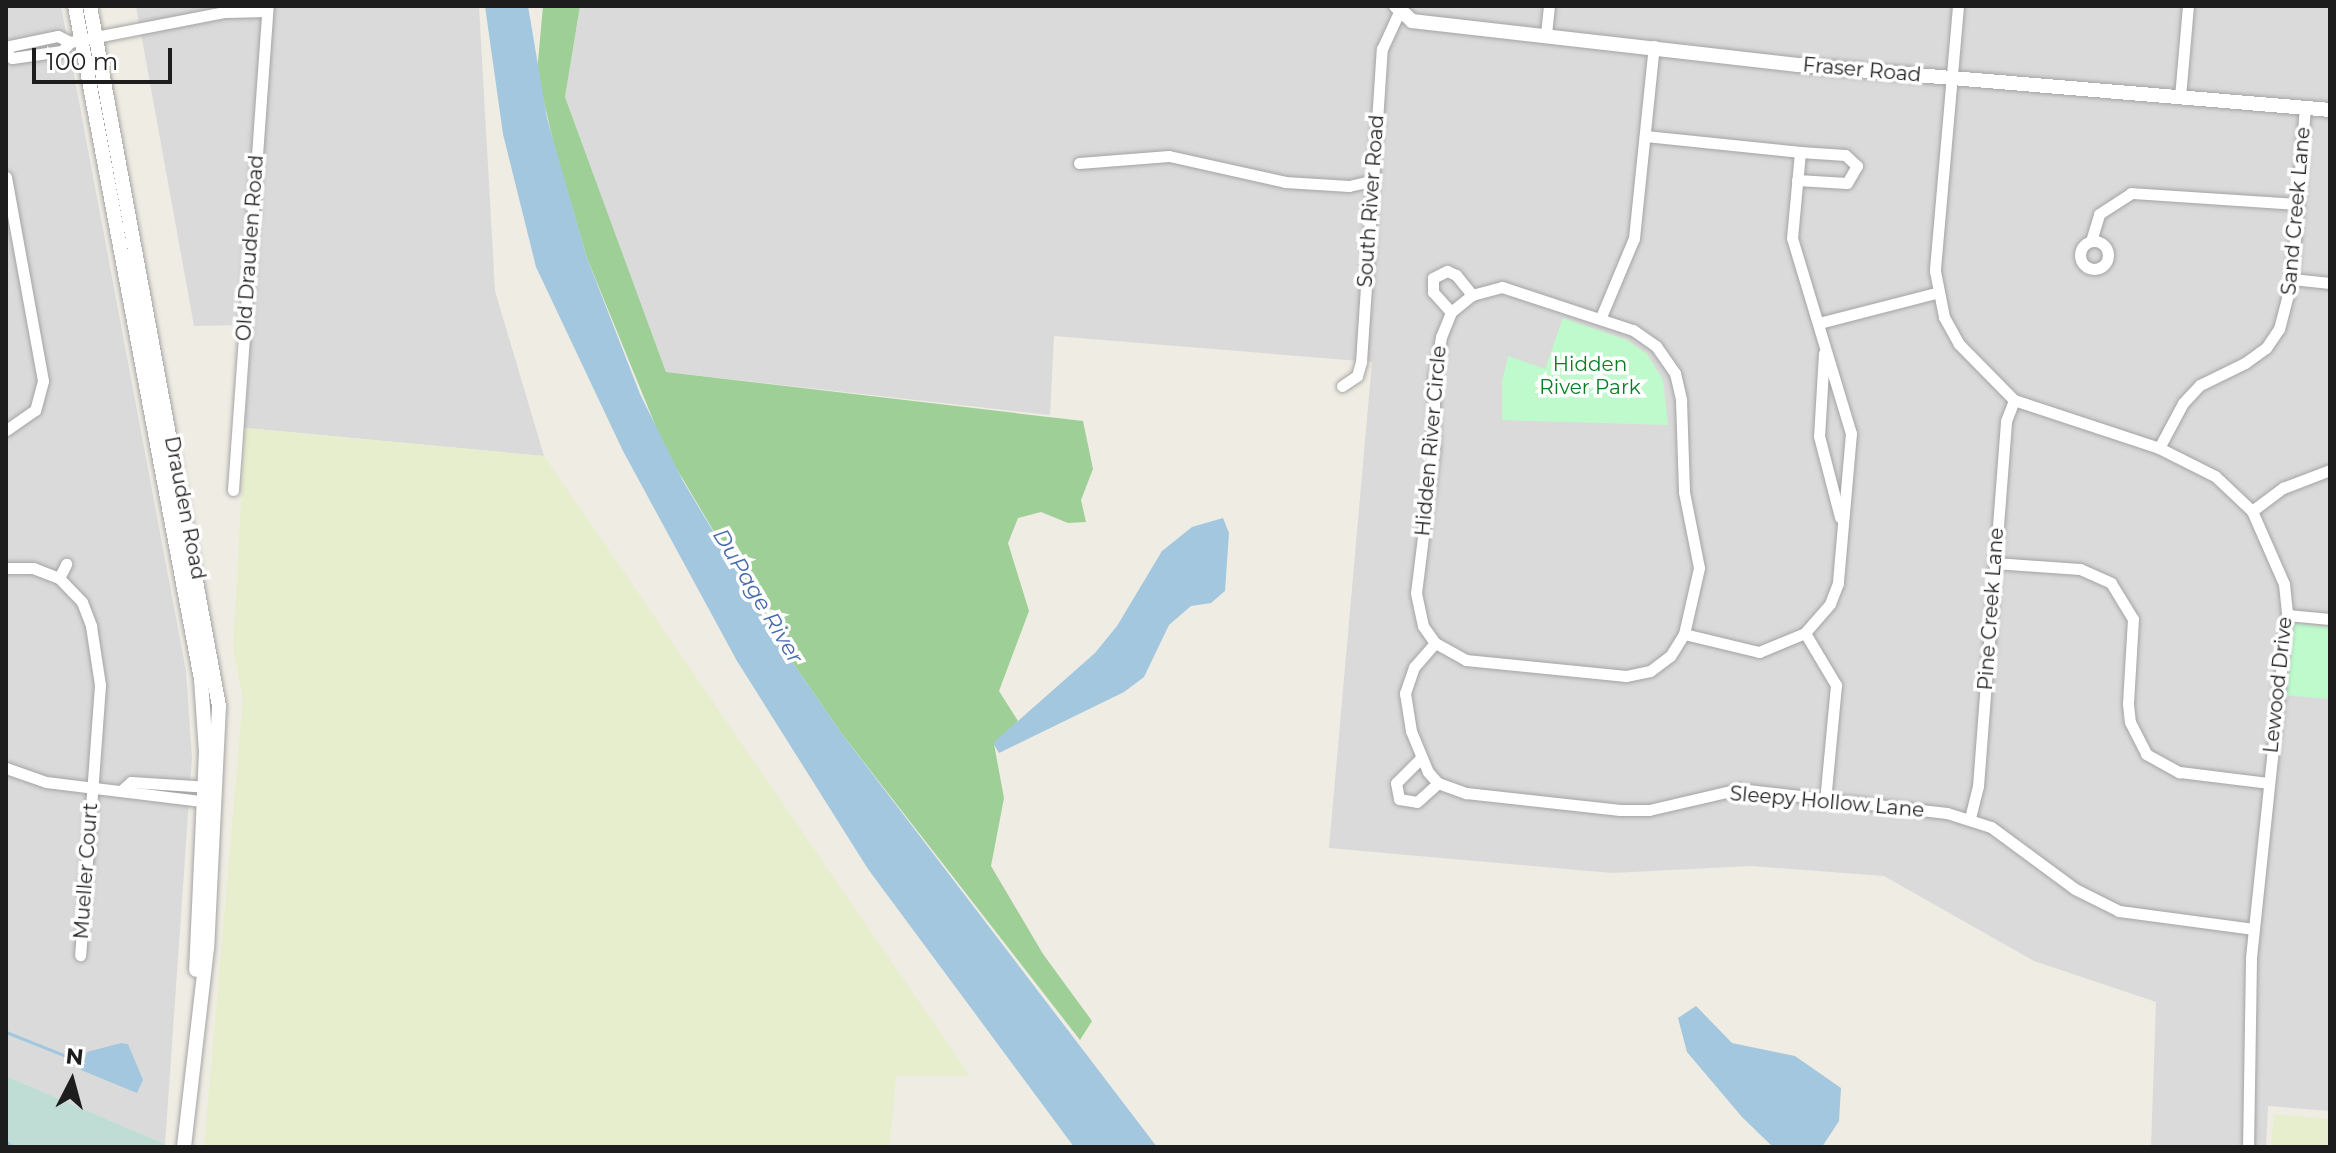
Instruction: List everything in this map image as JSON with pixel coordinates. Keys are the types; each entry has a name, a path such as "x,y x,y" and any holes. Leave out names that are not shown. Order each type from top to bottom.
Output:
{"street":[{"name":"Drauden Road","path":"75,6 216,678 196,1015 184,1147"},
{"name":"Drauden Road","path":"82,40 90,6"},
{"path":"1546,34 1549,6"},
{"name":"Lewood Drive","path":"1958,6 1935,251 1936,293 1959,344 2014,400 2159,448 2215,476 2252,511 2277,560 2287,615 2254,929 2248,1147"},
{"path":"2180,97 2188,6"},
{"path":"6,53 12,58 62,51 82,40 225,12 267,9"},
{"name":"Old Drauden Road","path":"233,490 267,9"},
{"name":"Fraser Road","path":"1398,9 1412,21 1949,78 2330,110"},
{"name":"South River Road","path":"1342,386 1357,376 1361,362 1382,49 1398,9"},
{"path":"1601,317 1634,238 1654,46"},
{"name":"Sand Creek Lane","path":"2159,448 2176,413 2200,385 2266,348 2279,329 2292,279 2305,108"},
{"path":"1646,136 1845,155 1857,166 1847,183 1797,180"},
{"path":"1684,634 1759,652 1805,633 1830,604 1838,583 1851,433 1848,409 1824,349 1792,238 1800,152"},
{"path":"1079,163 1169,156 1285,182 1349,186 1371,181"},
{"path":"6,177 41,364 42,389 38,411 6,430"},
{"path":"2091,241 2099,214 2131,193 2296,204"},
{"path":"1421,758 1396,783 1399,799 1417,802 1438,783 1421,758 1405,693 1414,667 1435,643 1466,660 1626,676 1650,671 1670,656 1684,634 1699,557 1684,492 1679,385 1656,346 1601,317 1516,288 1472,295 1451,312 1433,292 1433,278 1447,271 1456,275 1472,295"},
{"path":"2292,279 2330,283"},
{"path":"1819,323 1936,293"},
{"name":"Hidden River Circle","path":"1435,643 1423,626 1416,593 1434,449 1435,369 1451,312"},
{"path":"1824,349 1819,436 1842,524"},
{"name":"Pine Creek Lane","path":"1970,818 1978,786 2006,421 2014,400"},
{"path":"2252,511 2283,488 2330,470"},
{"path":"1994,563 2080,569 2111,583 2133,619 2128,704 2133,730 2146,754 2179,772 2268,783"},
{"path":"6,568 33,568 59,578 66,564"},
{"name":"Mueller Court","path":"59,578 87,613 99,668 80,955"},
{"path":"2287,615 2330,619"},
{"path":"1805,633 1836,685 1825,801"},
{"path":"6,768 36,780 122,790 129,796 210,803"},
{"path":"122,790 131,782 211,787"},
{"name":"Sleepy Hollow Lane","path":"1438,783 1466,793 1620,810 1649,810 1739,789 1970,818 1991,827 2075,889 2119,911 2254,929"}],"shaded area":[{"path":"6,6 61,6 186,671 192,758 165,1144 6,1076"},
{"path":"136,6 264,6 240,325 194,326"},
{"path":"272,6 479,6 495,291 544,456 245,428"},
{"path":"485,6 528,6 547,118 587,258 640,394 683,481 786,653 842,734 1157,1147 1074,1147 868,869 737,661 623,451 536,267 503,134"},
{"path":"580,6 2330,6 2330,1111 2268,1106 2266,1147 2151,1147 2156,1002 2034,961 1884,876 1751,866 1612,873 1329,848 1372,362 1054,336 1050,415 666,372 565,97"},
{"path":"1223,518 1229,533 1225,591 1211,603 1191,606 1169,625 1144,677 1124,692 999,753 993,743 1095,653 1117,626 1162,551 1192,527"},
{"path":"1696,1006 1732,1043 1795,1056 1841,1088 1839,1121 1822,1147 1773,1147 1742,1117 1687,1052 1678,1018"},
{"path":"128,1044 143,1080 137,1093 81,1070 87,1052"},
{"path":"6,1076 165,1144 165,1147 6,1147"}],"green space":[{"path":"543,6 580,6 565,97 666,372 1083,421 1093,469 1081,500 1086,522 1068,523 1041,512 1018,518 1008,543 1029,611 999,691 1018,721 994,744 1004,798 991,866 1043,954 1092,1021 1080,1040 842,734 786,653 665,449 587,258 555,149 537,72"},
{"name":"Hidden River Park","path":"1563,318 1627,340 1647,354 1663,380 1668,425 1502,420 1502,382 1508,356 1545,369"},
{"path":"245,428 544,456 970,1076 896,1076 890,1147 204,1147 243,698 233,650"},
{"path":"2293,623 2330,627 2330,699 2284,695"},
{"path":"2274,1114 2330,1119 2330,1147 2271,1147"}],"waterway":[{"path":"6,1032 81,1062"},
{"path":"6,1141 12,1147"},
{"path":"35,1147 45,1147"}],"water label":[{"name":"DuPage River","path":"758,596"}]}
